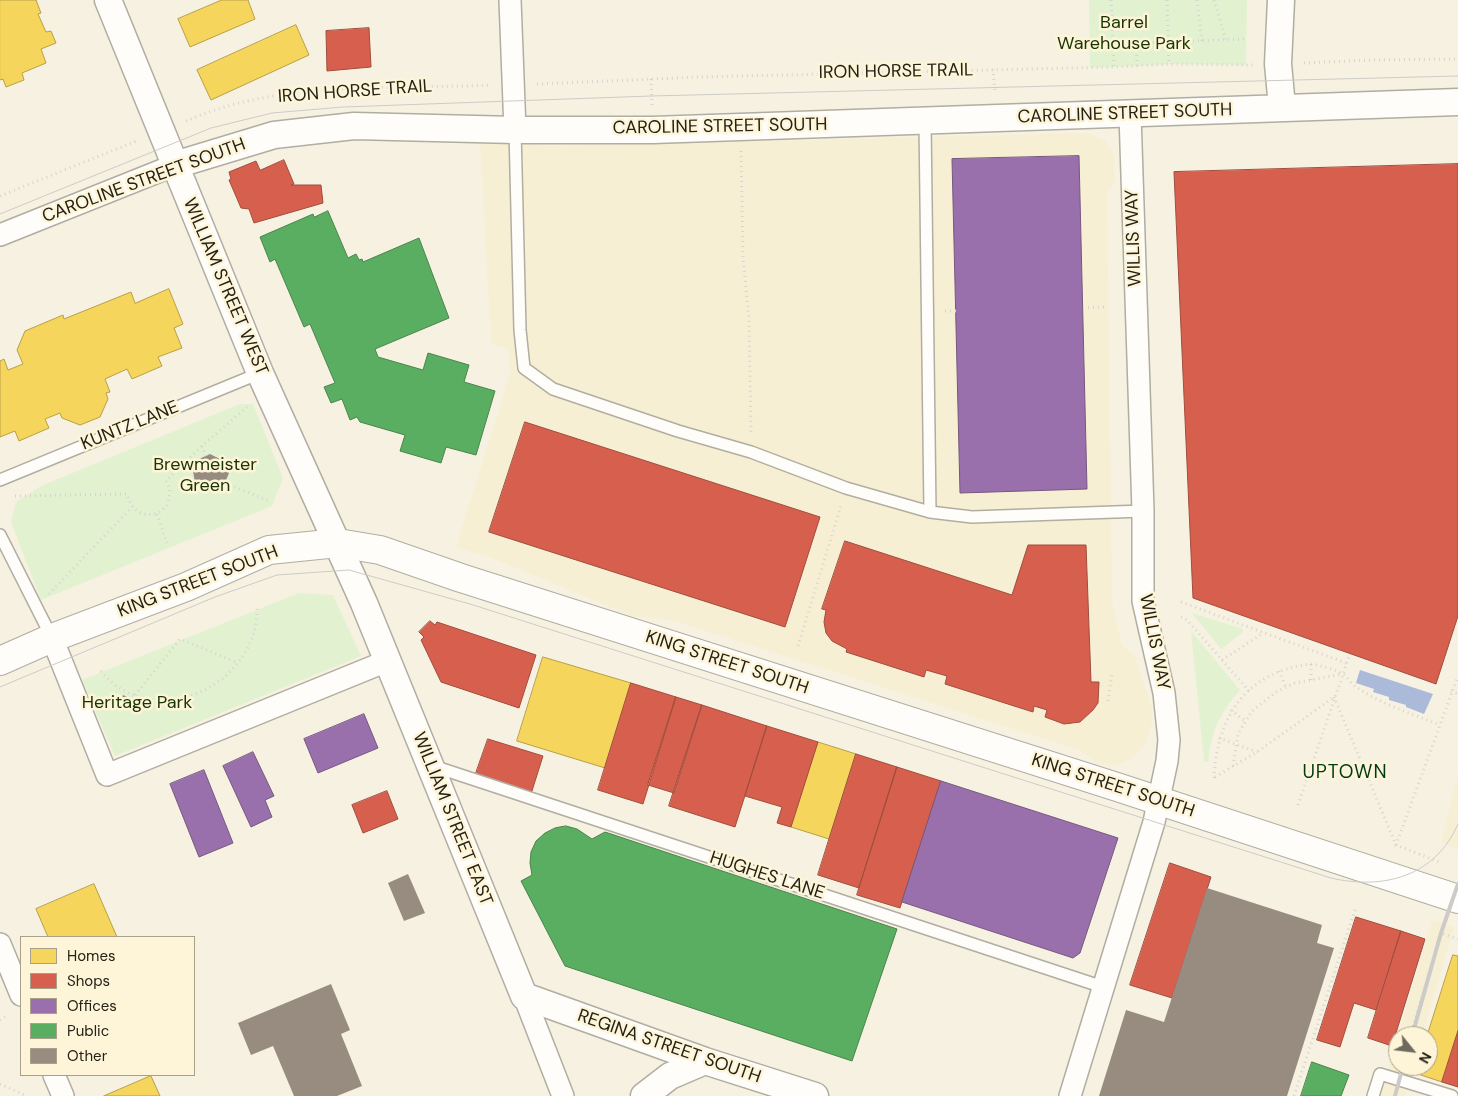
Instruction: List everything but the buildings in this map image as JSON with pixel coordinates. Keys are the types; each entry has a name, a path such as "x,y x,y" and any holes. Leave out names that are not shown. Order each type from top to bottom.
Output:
{"main road":[{"name":"KING STREET SOUTH","path":"0,661 52,638 186,586 269,550 338,543 380,550 1458,899"}],"street":[{"name":"WILLIAM STREET WEST","path":"108,0 260,372 338,543"},
{"path":"510,0 515,130"},
{"path":"1281,0 1278,64 1282,107"},
{"name":"CAROLINE STREET SOUTH","path":"2,229 175,165 274,134 354,126 515,130 653,130 1458,102"},
{"name":"WILLIS WAY","path":"1070,1096 1159,801 1169,740 1164,693 1143,601 1130,114"},
{"name":"WILLIAM STREET EAST","path":"338,543 431,766 563,1096"},
{"path":"52,638 107,775 387,661"},
{"path":"0,944 20,993"},
{"name":"REGINA STREET SOUTH","path":"524,996 705,1061 815,1096"},
{"path":"644,1096 670,1076 705,1061"},
{"path":"54,1076 63,1096"}],"lane":[{"path":"925,122 930,512"},
{"path":"515,130 520,330 524,368 553,389 678,431 751,452 846,488 930,512 972,517 1142,511"},
{"name":"KUNTZ LANE","path":"0,480 260,372"},
{"path":"0,535 52,638"},
{"name":"HUGHES LANE","path":"431,766 1103,987"},
{"path":"1373,1096 1380,1074 1452,1096"}],"path":[{"path":"1111,0 1114,68"},
{"path":"1167,0 1169,64"},
{"path":"1197,0 1202,41"},
{"path":"1214,0 1226,40"},
{"path":"1137,66 1136,43 1246,39"},
{"path":"1308,63 1382,59 1458,59"},
{"name":"IRON HORSE TRAIL","path":"536,84 993,69 1114,68 1169,64 1257,65"},
{"path":"993,69 995,98"},
{"path":"650,79 652,112"},
{"name":"IRON HORSE TRAIL","path":"192,118 246,101 322,90 490,85"},
{"path":"0,196 134,142"},
{"path":"741,148 743,257 749,320 751,452"},
{"path":"1083,308 1104,307"},
{"path":"8,494 127,494 132,507 143,515 157,514 168,504 170,489 166,481 202,446 248,406"},
{"path":"202,446 206,456"},
{"path":"225,483 269,501"},
{"path":"798,646 846,488"},
{"path":"46,596 132,507"},
{"path":"157,514 167,543"},
{"path":"1181,602 1346,663"},
{"path":"101,671 110,682 135,695 163,700 178,700 196,696 219,682 238,663 257,625 257,608"},
{"path":"1181,617 1187,620 1249,691"},
{"path":"1222,660 1263,633"},
{"path":"135,695 180,639 238,663"},
{"path":"1298,805 1350,654"},
{"path":"1311,664 1311,680"},
{"path":"1334,697 1257,752 1214,778 1219,738 1231,710 1249,691 1279,672 1297,666 1311,664 1342,674 1354,686 1369,694 1402,711 1440,725"},
{"path":"1279,672 1286,687"},
{"path":"1108,701 1112,674"},
{"path":"1233,766 1238,734 1251,712 1276,692 1286,687 1342,674"},
{"path":"1396,845 1440,725 1450,691 1458,676"},
{"path":"1450,691 1458,694"},
{"path":"1334,697 1396,845 1427,857"},
{"path":"1231,710 1245,721"},
{"path":"1219,738 1257,752"},
{"path":"1294,1096 1356,907"},
{"path":"1413,1026 1441,933 1458,939"},
{"path":"0,1020 6,1016"},
{"path":"0,1084 27,1096"}],"shaded area":[{"path":"1087,133 1105,141 1114,155 1115,183 1107,192 1112,602 1122,646 1134,654 1152,708 1152,723 1145,744 1131,759 1115,765 1098,764 1079,750 675,621 632,616 490,557 456,547 511,371 508,349 491,344 480,140 549,146"},
{"path":"1458,774 1458,849 1441,842"},
{"path":"1432,920 1454,927 1425,1026 1401,1026"},
{"path":"1388,1069 1388,1076 1410,1076 1405,1096 1380,1096"}],"green space":[{"name":"Barrel Warehouse Park","path":"1089,0 1247,0 1246,65 1169,64 1090,68"},
{"name":"Brewmeister Green","path":"240,404 253,404 283,478 272,506 41,600 11,522 16,502 41,486"},
{"name":"Heritage Park","path":"299,593 333,595 361,656 115,756 82,680"},
{"path":"1192,613 1243,629 1242,633 1221,649"},
{"path":"1191,631 1240,690 1227,707 1214,731 1208,762 1204,761"}],"water":[{"path":"1360,670 1433,694 1424,714 1406,707 1406,705 1389,700 1389,697 1373,692 1374,689 1356,683"}],"tram line":[{"path":"0,214 211,128 272,113 343,107 651,96 1458,76"},
{"path":"0,687 215,597 277,575 349,570 470,604 1331,878 1370,882 1388,880 1405,875 1421,868 1436,856 1448,842 1458,824"}],"railway":[{"path":"1415,1026 1441,933 1458,884"},
{"path":"1395,1096 1400,1076"}],"district":[{"name":"UPTOWN","path":"1345,773"}]}
